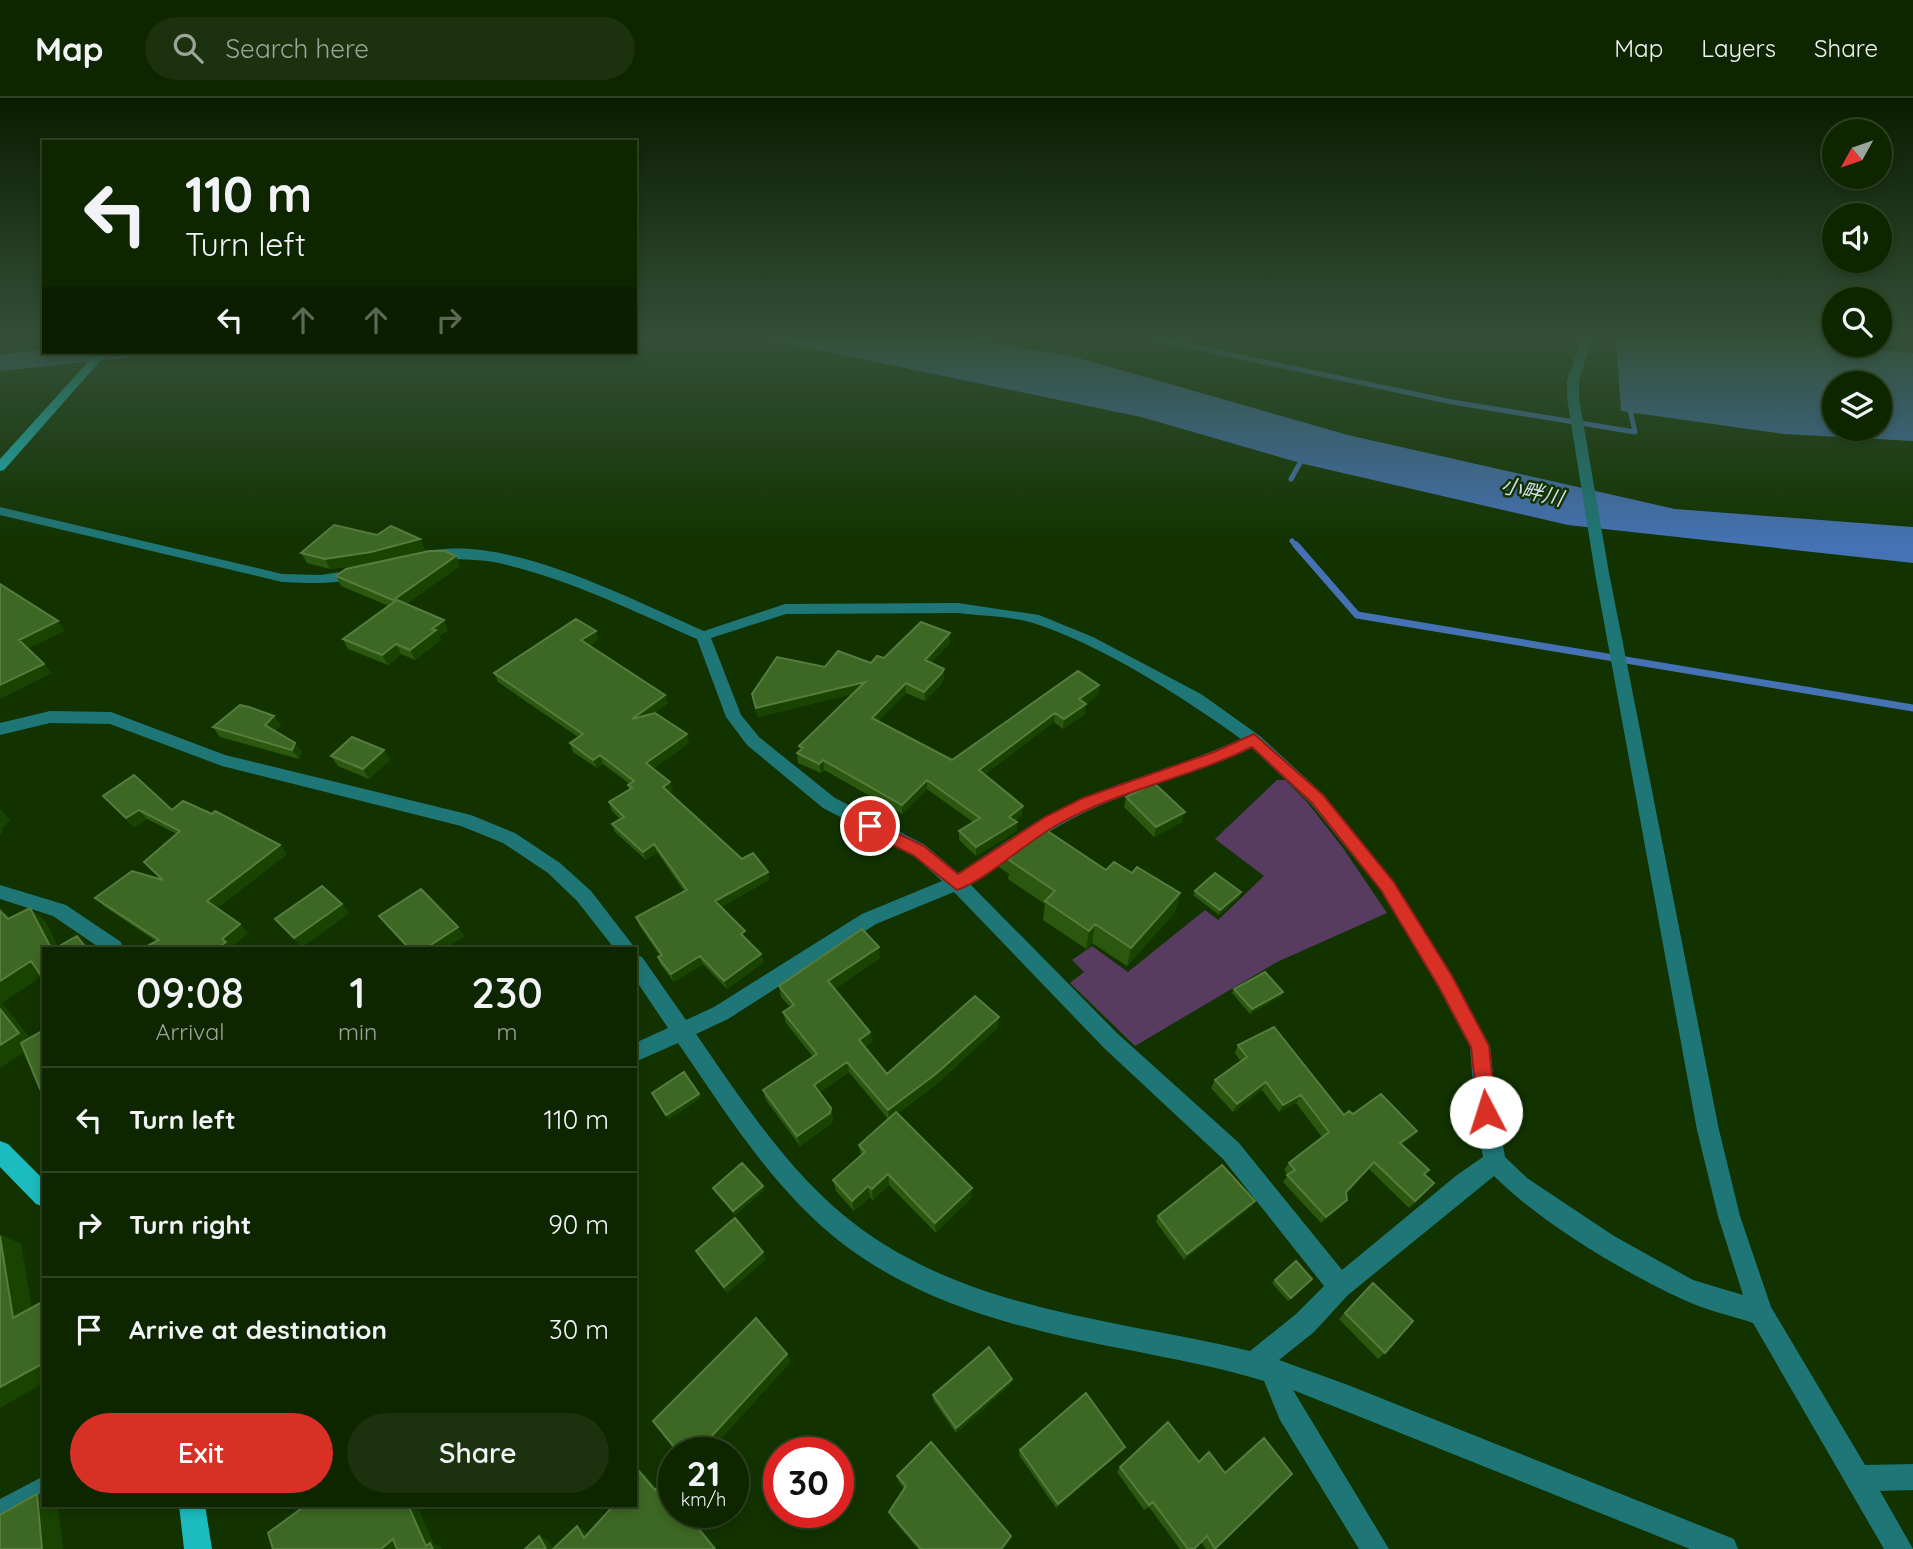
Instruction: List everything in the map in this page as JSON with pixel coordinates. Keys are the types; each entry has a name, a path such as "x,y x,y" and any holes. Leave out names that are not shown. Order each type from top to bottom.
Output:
{"main road":[{"path":"0,467 53,408"},
{"path":"0,1152 42,1194"},
{"path":"192,1507 198,1549"}],"street":[{"path":"1577,408 1602,573 1708,1130 1729,1216 1761,1313 1899,1549"},
{"path":"0,511 282,578 321,579 378,569"},
{"path":"411,559 459,552 478,554 555,577 702,636 785,609 958,608 1034,618 1088,640 1151,672 1195,698 1254,740 1317,799 1378,875 1445,981 1480,1046 1486,1112 1496,1162 1529,1193 1606,1244 1688,1290 1761,1313"},
{"path":"702,636 734,717 753,741 829,803 919,850 957,883 1111,1041 1186,1106 1231,1151 1340,1287"},
{"path":"0,729 50,717 111,718 222,760 472,822 509,838 554,868 584,896 624,947"},
{"path":"637,1052 721,1013 869,919 957,883 1051,821 1079,807 1220,756 1254,740"},
{"path":"0,892 59,910 113,947"},
{"path":"637,966 789,1175 852,1236 891,1261 933,1283 1036,1319 1264,1369 1382,1411 1724,1549"},
{"path":"1264,1369 1340,1287 1465,1184 1496,1162"},
{"path":"1264,1369 1375,1549"},
{"path":"1857,1479 1913,1477"},
{"path":"0,1514 42,1490"}],"shaded area":[{"path":"1277,780 1285,780 1307,802 1343,848 1387,913 1277,962 1135,1046 1070,983 1084,972 1072,960 1092,946 1128,972 1205,910 1218,920 1264,876 1215,839"}],"water":[{"name":"小畔川","path":"1096,408 1252,408 1348,435 1675,509 1913,527 1913,563 1568,525 1304,464 1141,417"},
{"path":"1621,408 1822,408 1822,436 1784,434 1621,411"},
{"path":"1892,408 1913,408 1913,441 1892,440"}],"building":[{"path":"334,525 377,535 391,526 420,539 371,552 325,559 301,553"},
{"path":"429,551 445,551 456,556 393,600 336,576 346,569"},
{"path":"0,584 58,621 19,640 44,664 0,685"},
{"path":"397,600 444,620 432,629 436,630 410,650 396,644 382,655 343,639"},
{"path":"576,619 596,631 581,640 665,695 632,719 655,713 687,734 646,763 670,782 663,787 742,859 753,853 768,872 715,901 745,931 741,934 761,954 724,981 700,956 671,974 658,957 662,955 636,917 687,890 654,844 643,852 612,824 624,817 609,802 632,788 628,785 634,781 600,755 593,760 570,743 583,734 494,673"},
{"path":"921,622 950,633 925,660 944,669 924,692 906,683 872,718 952,760 1078,671 1099,685 1079,699 1086,704 1064,719 1055,713 979,770 1023,806 1009,817 1017,822 976,847 959,831 980,818 927,780 902,805 823,760 819,764 797,753 803,748 799,746 865,682 756,708 752,694 777,657 825,667 838,651 871,663 877,656 884,658"},
{"path":"240,705 274,716 265,725 295,743 292,750 213,727"},
{"path":"352,737 384,750 363,769 331,756"},
{"path":"134,775 172,810 183,801 212,814 215,811 280,845 207,901 240,924 222,939 226,942 219,947 149,947 147,946 159,940 95,898 132,871 163,880 144,862 180,831 139,810 126,818 103,796"},
{"path":"1154,783 1185,812 1156,827 1126,797"},
{"path":"1037,824 1106,870 1114,862 1132,873 1137,867 1180,893 1131,948 1095,924 1089,931 1045,901 1055,891 1009,860 1012,857 1000,848"},
{"path":"1215,873 1241,892 1220,910 1195,891"},
{"path":"322,886 342,904 294,938 275,919"},
{"path":"421,889 458,927 428,947 408,947 379,916"},
{"path":"30,908 50,947 42,947 42,977 31,961 0,981 0,911 8,919"},
{"path":"862,929 879,947 828,981 870,1032 859,1040 887,1074 975,996 999,1017 937,1073 888,1110 847,1062 814,1085 831,1108 830,1113 797,1136 763,1090 817,1054 783,1012 794,1005 779,986"},
{"path":"77,936 85,947 58,947"},
{"path":"1265,972 1283,992 1252,1009 1234,989"},
{"path":"0,1009 19,1033 0,1045"},
{"path":"1274,1027 1344,1115 1349,1111 1353,1114 1381,1094 1417,1131 1400,1143 1429,1170 1424,1174 1434,1183 1415,1201 1374,1162 1346,1192 1347,1200 1326,1217 1287,1175 1295,1170 1289,1163 1329,1132 1301,1095 1283,1105 1266,1082 1237,1104 1215,1080 1247,1057 1238,1045"},
{"path":"42,1031 40,1089 21,1043"},
{"path":"684,1072 699,1094 666,1115 652,1093"},
{"path":"896,1112 972,1188 935,1223 888,1174 872,1189 868,1186 852,1201 833,1180 865,1152 859,1145"},
{"path":"742,1163 763,1186 733,1211 713,1188"},
{"path":"1222,1165 1255,1201 1187,1254 1158,1216"},
{"path":"735,1218 763,1252 724,1287 696,1251"},
{"path":"0,1236 13,1318 42,1302 42,1364 0,1387"},
{"path":"1296,1261 1312,1279 1291,1298 1275,1280"},
{"path":"1373,1283 1413,1321 1385,1353 1345,1313"},
{"path":"756,1318 787,1354 711,1437 666,1437 653,1421"},
{"path":"989,1347 1012,1379 956,1428 933,1395"},
{"path":"1086,1393 1125,1447 1058,1504 1020,1450"},
{"path":"1168,1422 1199,1462 1209,1452 1225,1473 1264,1438 1292,1474 1215,1549 1207,1536 1194,1549 1188,1549 1153,1502 1149,1505 1120,1467"},
{"path":"931,1442 1011,1536 1001,1549 921,1549 889,1512 906,1486 897,1476"},
{"path":"638,1470 655,1490 658,1487 658,1528 698,1528 715,1549 553,1549 577,1526 584,1538 612,1507 637,1507"},
{"path":"37,1494 42,1549 0,1549 0,1515"},
{"path":"303,1507 409,1507 426,1546 430,1543 433,1549 397,1549 393,1539 381,1549 273,1549 268,1533"},
{"path":"539,1536 546,1549 525,1549"}],"waterway":[{"path":"1487,408 1635,432 1630,410 1636,411"},
{"path":"1291,479 1305,454"},
{"path":"1292,541 1297,547"},
{"path":"1296,545 1357,615 1913,708"}],"route":[{"path":"870,826 919,850 957,883 1051,821 1088,803 1220,756 1254,740 1317,799 1387,886 1445,981 1480,1046 1486,1112"}]}
